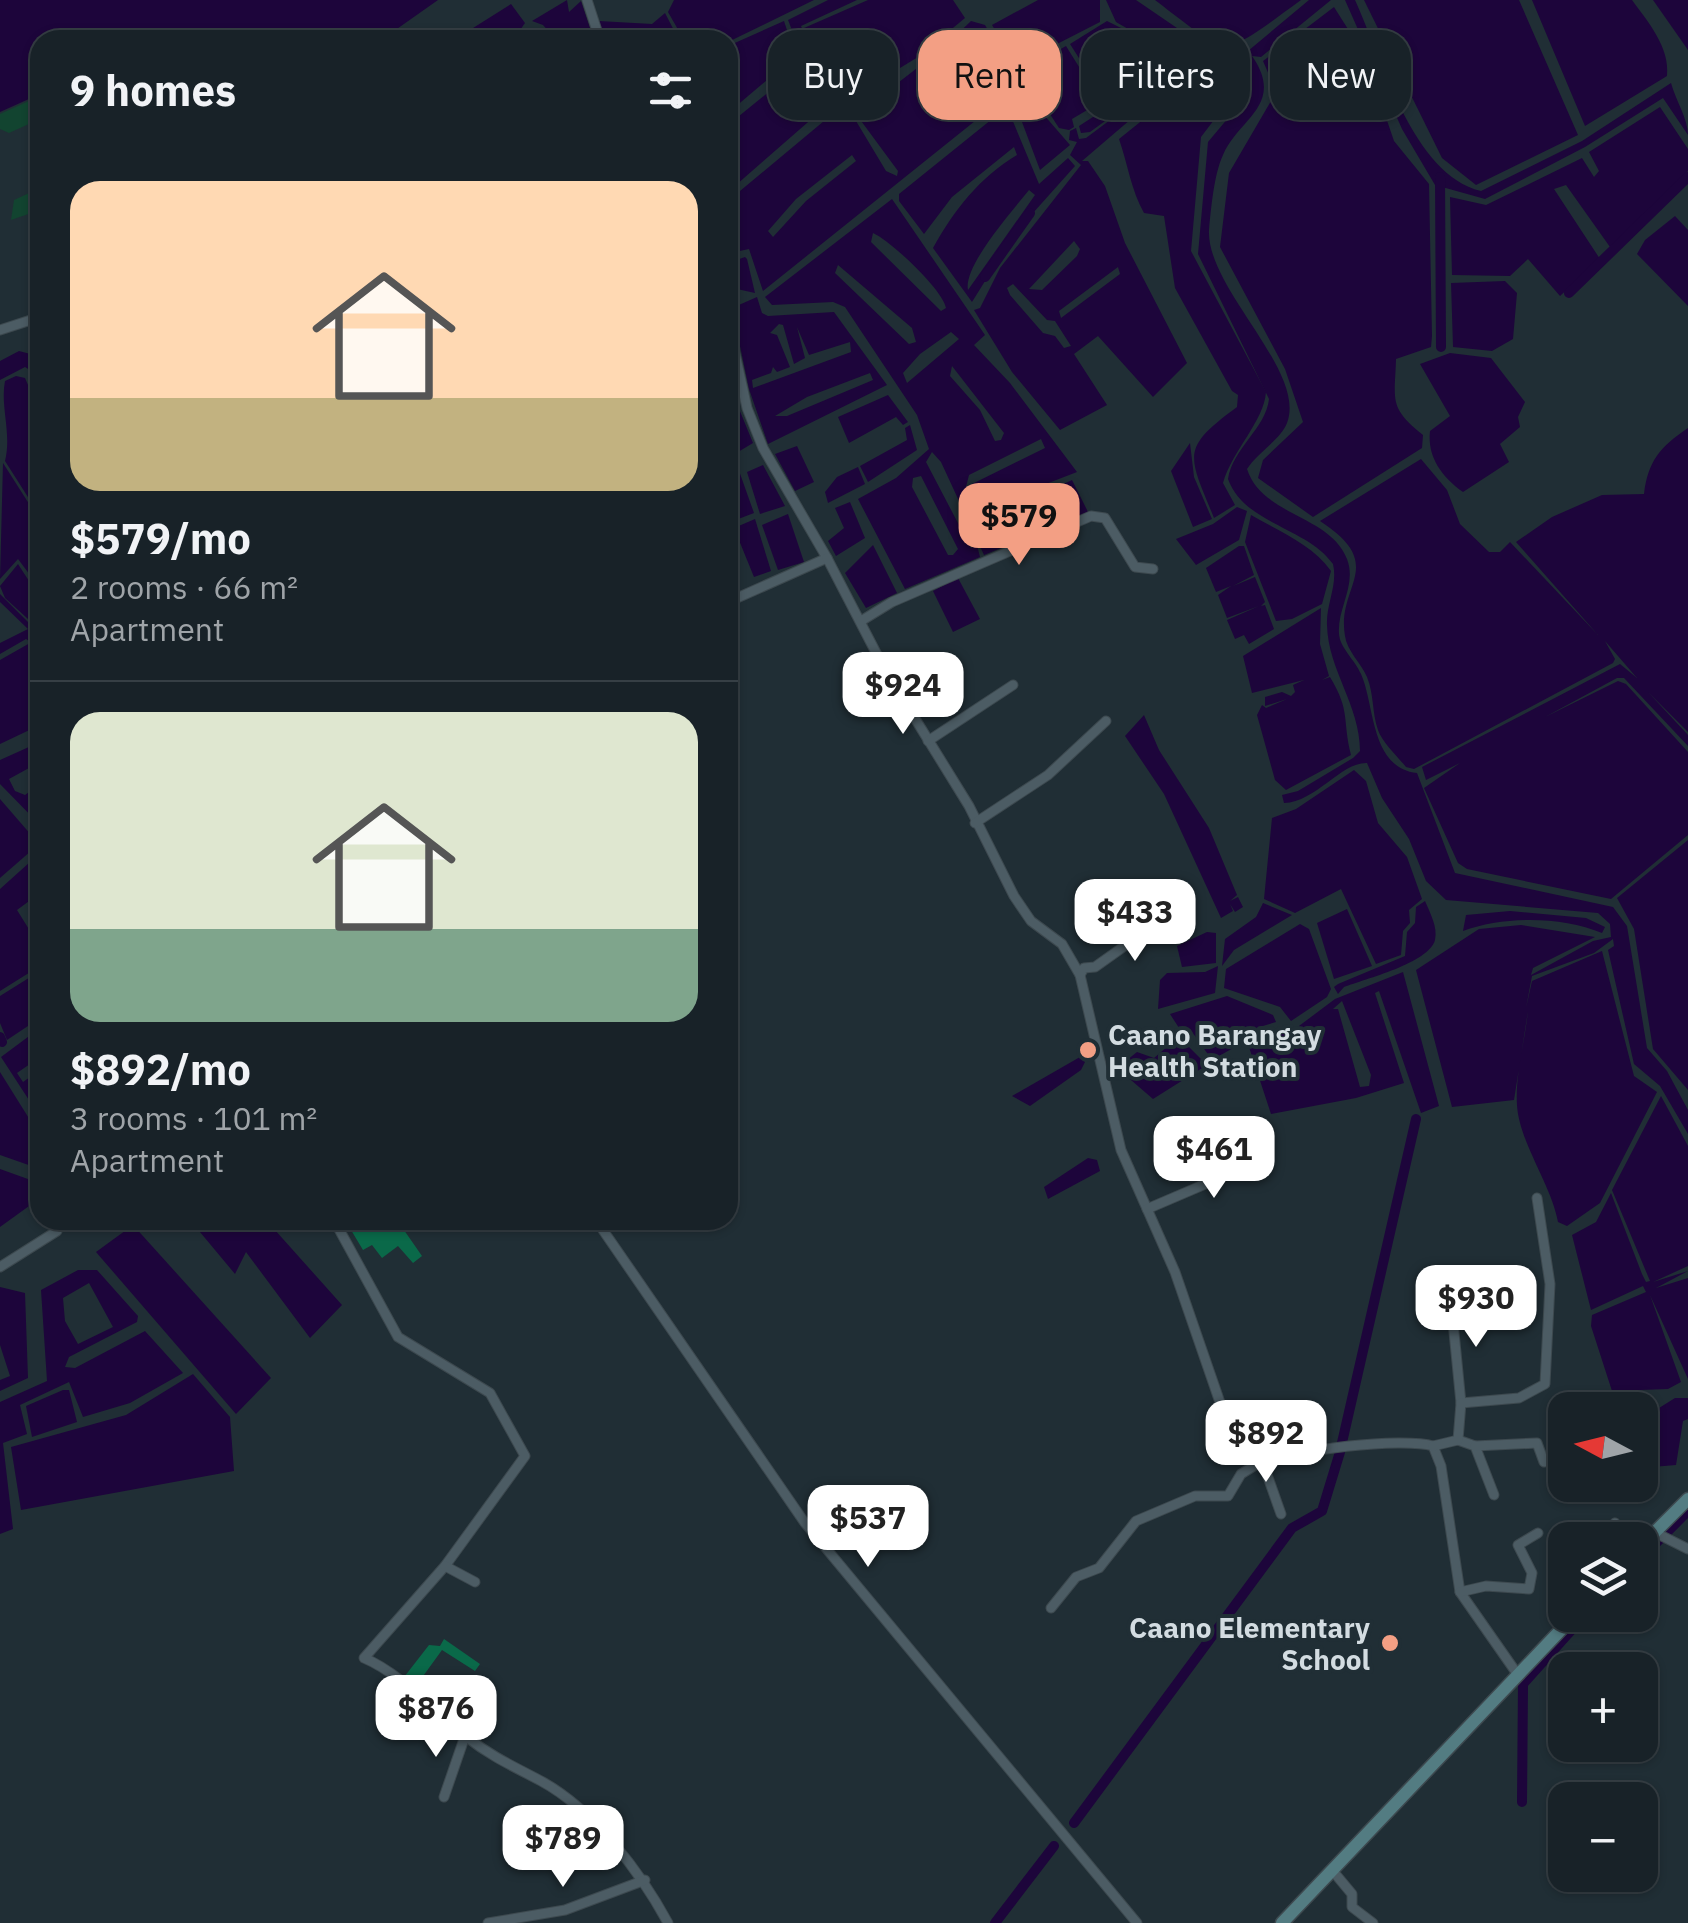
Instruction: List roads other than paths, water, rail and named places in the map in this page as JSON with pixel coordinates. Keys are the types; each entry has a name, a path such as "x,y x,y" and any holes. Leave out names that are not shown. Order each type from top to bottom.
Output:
{"main road":[{"path":"1658,1528 1688,1498"},
{"path":"1282,1923 1559,1632"}],"street":[{"path":"587,0 597,30"},
{"path":"0,330 30,320"},
{"path":"738,370 763,448 1014,896 1031,921 1062,944 1080,976 1122,1150 1174,1272 1224,1414 1263,1463 1281,1514"},
{"path":"861,622 892,602 1091,516 1106,518 1136,566 1153,569"},
{"path":"738,598 826,558"},
{"path":"928,741 1014,684"},
{"path":"975,823 1048,775 1106,721"},
{"path":"1080,976 1086,966 1094,967 1161,920"},
{"path":"1147,1209 1224,1176 1235,1148"},
{"path":"1462,1402 1520,1398 1545,1384 1550,1284 1538,1198"},
{"path":"0,1268 58,1230"},
{"path":"340,1230 398,1336 490,1394 525,1456 445,1566 364,1658 512,1770 540,1780 576,1805 631,1870 645,1880 668,1923"},
{"path":"603,1230 805,1523 1137,1923"},
{"path":"1451,1302 1462,1402 1458,1440"},
{"path":"1051,1608 1076,1577 1099,1568 1136,1521 1196,1496 1228,1496 1241,1474 1263,1463 1320,1452 1412,1442 1432,1446 1458,1440 1475,1446 1537,1443 1544,1462"},
{"path":"1432,1446 1440,1466 1460,1592 1518,1675"},
{"path":"1475,1446 1494,1495"},
{"path":"1460,1592 1486,1586 1529,1589 1532,1573 1518,1545 1538,1533"},
{"path":"1658,1534 1688,1549"},
{"path":"445,1566 475,1582"},
{"path":"444,1797 466,1736"},
{"path":"1332,1870 1352,1894 1352,1907 1373,1923"},
{"path":"488,1923 564,1910 645,1880"}],"waterway":[{"path":"1440,177 1441,347"},
{"path":"1569,293 1688,177"},
{"path":"985,277 1030,213"},
{"path":"0,1037 2,1042"},
{"path":"1341,1447 1416,1119"},
{"path":"1074,1823 1292,1528 1322,1511 1340,1452"},
{"path":"1658,1541 1688,1511"},
{"path":"1522,1802 1523,1684 1570,1632"},
{"path":"995,1923 1054,1846"}],"place":[{"name":"Caano Barangay Health Station","path":"1088,1050"},
{"name":"Caano Elementary School","path":"1390,1643"}]}
